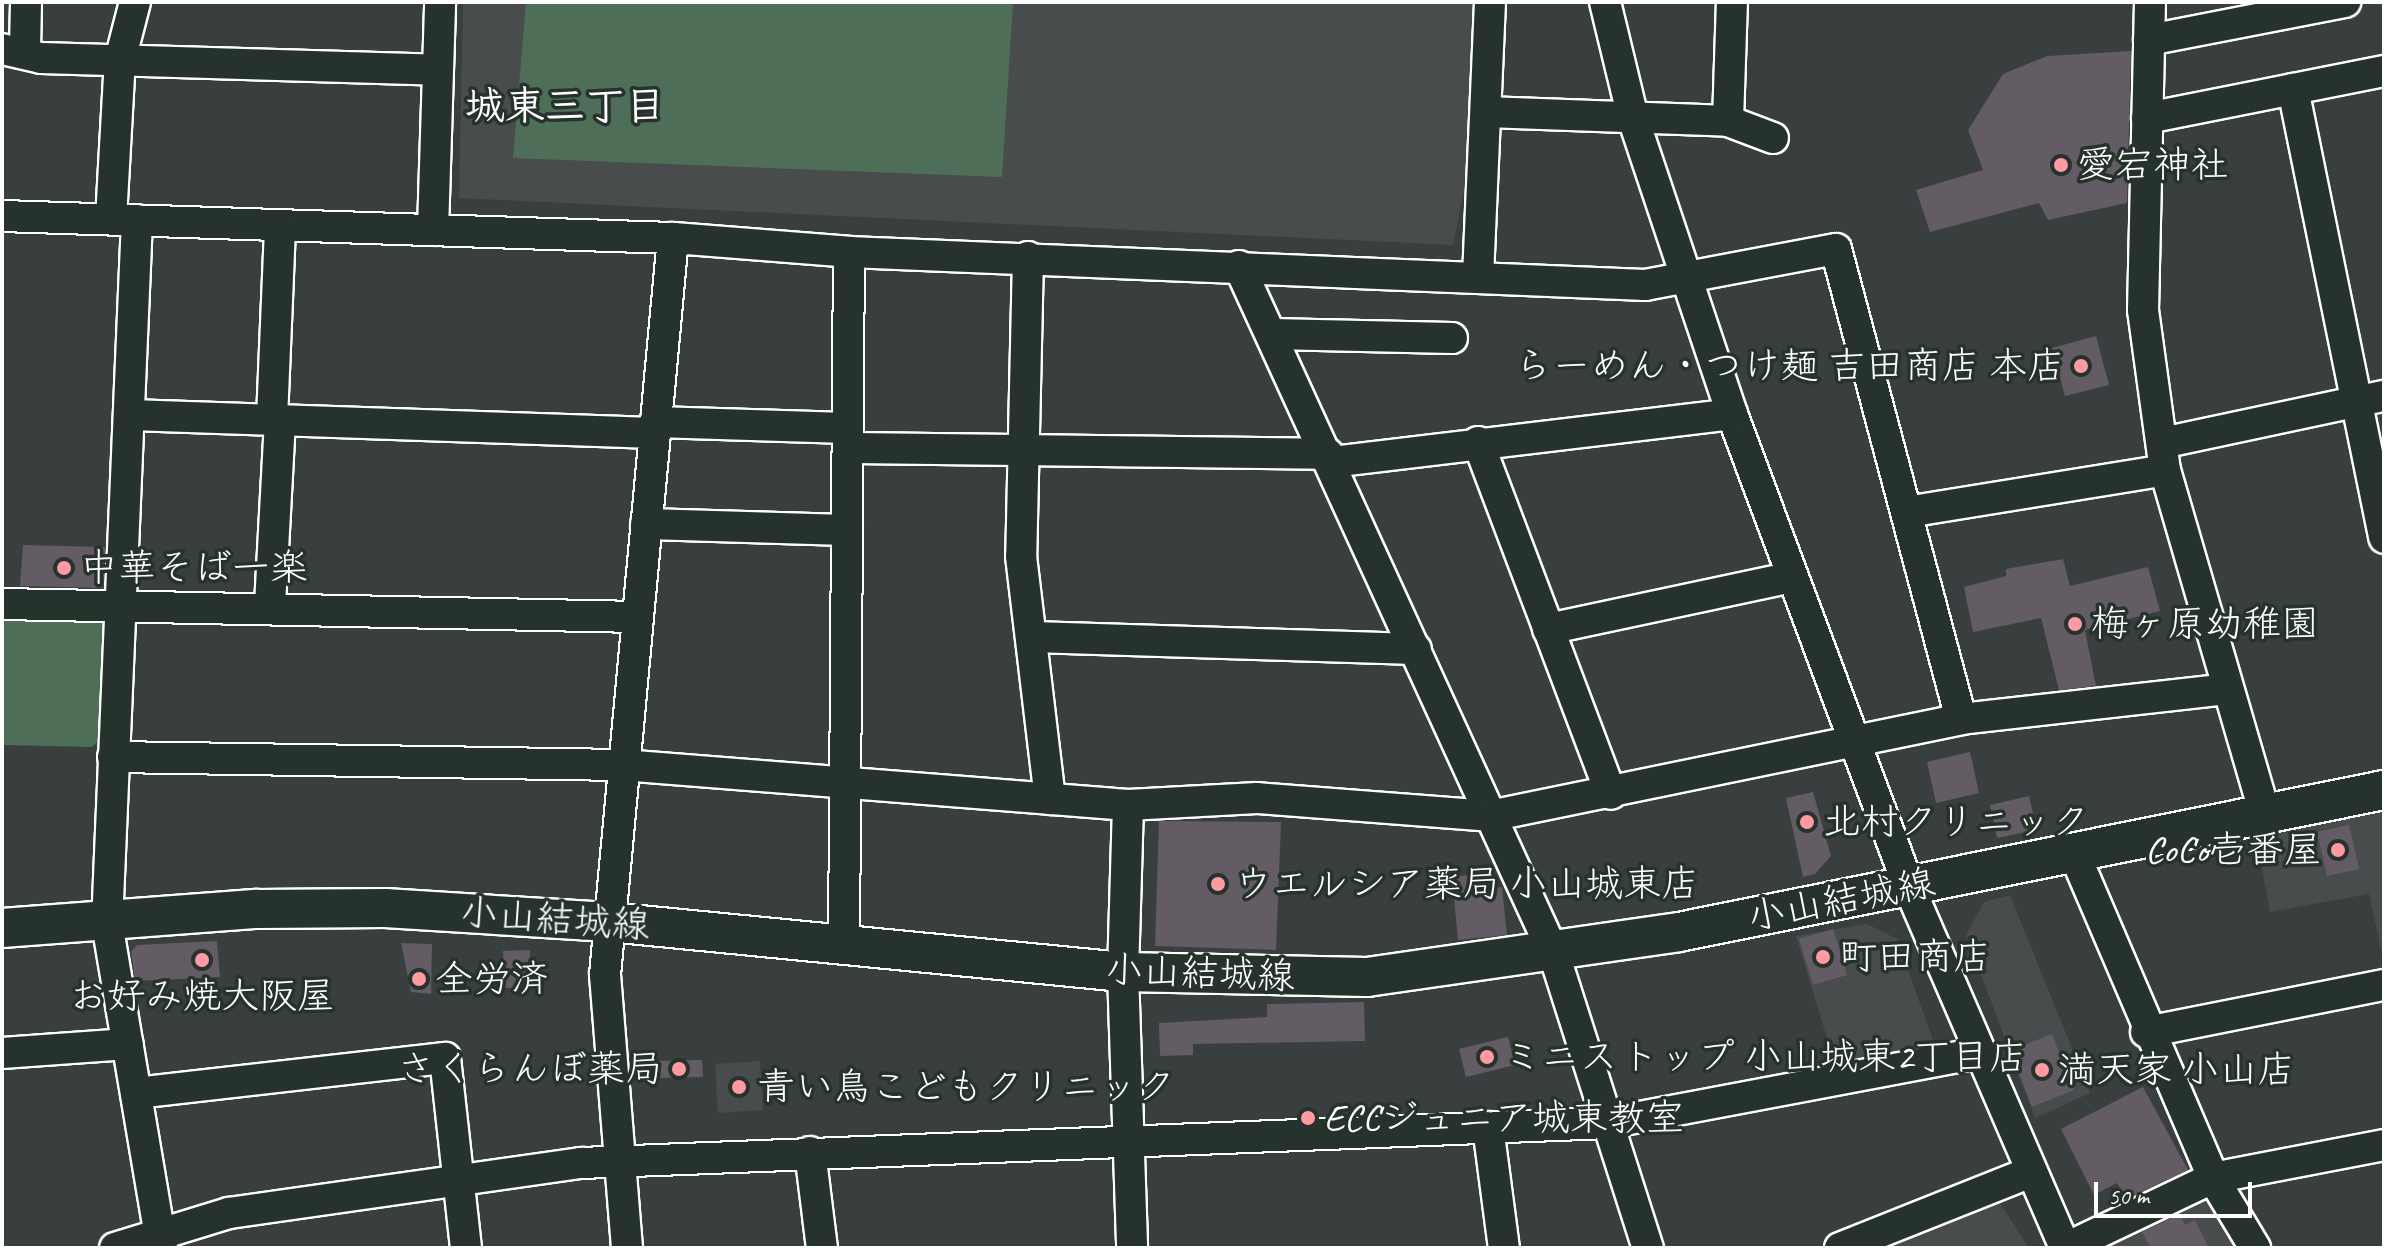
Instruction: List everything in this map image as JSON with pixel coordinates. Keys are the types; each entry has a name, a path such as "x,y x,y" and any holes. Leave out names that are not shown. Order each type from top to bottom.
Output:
{"main road":[{"name":"小山結城線","path":"2,928 107,923 257,909 385,908 609,922 1123,972 1367,977 1554,954 1909,887 2264,811 2384,790"}],"street":[{"path":"26,2 14,49 41,58 438,70"},
{"path":"135,2 120,60 130,415 107,923 160,1240"},
{"path":"433,230 440,2"},
{"path":"1478,277 1490,2"},
{"path":"1605,2 1633,118 1684,280 1732,414 1909,887 2028,1173 2066,1248 2213,1178 2384,1145"},
{"path":"1728,121 1732,2"},
{"path":"2150,2 2143,310 2164,456 2227,689 2264,811"},
{"path":"2149,40 2345,2"},
{"path":"2147,118 2384,71"},
{"path":"2293,89 2370,399 2384,538"},
{"path":"1487,112 1728,121 1773,138"},
{"path":"2,216 673,238 849,252 1028,257 1645,285 1836,249 1961,719"},
{"path":"270,605 280,227"},
{"path":"627,1248 605,975 673,238"},
{"path":"844,944 849,252"},
{"path":"1028,257 1020,447 1021,556 1050,799"},
{"path":"1239,266 1554,954 1648,1248"},
{"path":"1272,334 1452,338"},
{"path":"1907,512 2164,456 2370,399"},
{"path":"130,415 654,427 1020,447 1329,458 1732,414"},
{"path":"1478,442 1611,794"},
{"path":"646,524 847,530"},
{"path":"1548,629 1793,577"},
{"path":"2,604 121,602 270,605 638,617"},
{"path":"1032,637 1416,649"},
{"path":"113,757 622,765 1128,805 1257,798 1490,816 1611,794 1961,719 2227,689"},
{"path":"1128,805 1123,972 1132,1248"},
{"path":"2074,853 2146,1032 2213,1178 2255,1248"},
{"path":"2146,1032 2384,985"},
{"path":"2,1053 128,1044"},
{"path":"115,1248 160,1240 229,1213 581,1163 620,1164 810,1152 1608,1123 1977,1053"},
{"path":"136,1093 445,1058 466,1248"},
{"path":"1488,1127 1504,1248"},
{"path":"810,1152 822,1248"},
{"path":"1840,1248 2028,1173"}],"shaded area":[{"path":"463,2 1485,2 1482,99 1453,245 459,198"},
{"path":"2384,812 2384,964 2369,894 2270,912 2256,837"},
{"path":"2010,895 2090,1093 2035,1118 1966,935 1984,902"},
{"path":"1867,924 1897,939 1937,1051 1837,1071 1796,936"},
{"name":"青い鳥こどもクリニック","path":"760,1061 763,1110 718,1113 715,1064"},
{"path":"1994,1194 2029,1248 1865,1248"},
{"path":"2208,1196 2243,1248 2111,1248 2112,1245"}],"green space":[{"path":"526,2 1013,2 1002,177 513,158"},
{"path":"2,610 108,618 103,736 92,747 2,745"}],"building":[{"name":"愛宕神社","path":"2131,51 2127,203 2048,220 2039,203 1930,232 1916,190 1983,170 1968,130 2003,74 2047,56"},
{"name":"らーめん・つけ麺 吉田商店 本店","path":"2096,336 2109,385 2065,396 2052,348"},
{"name":"中華そば一楽","path":"23,545 105,547 103,588 20,586"},
{"name":"梅ヶ原幼稚園","path":"2063,559 2070,586 2148,567 2160,611 2085,630 2096,686 2059,690 2041,618 1973,632 1964,587 2006,576 2006,569"},
{"path":"1970,752 1979,793 1936,803 1927,762"},
{"name":"北村クリニック","path":"1813,792 1831,856 1815,874 1803,877 1786,798"},
{"path":"2029,796 2037,830 1997,838 1990,805"},
{"name":"ウエルシア薬局 小山城東店","path":"1159,821 1281,822 1276,950 1155,946"},
{"name":"CoCo壱番屋","path":"2349,825 2359,869 2327,876 2317,832"},
{"path":"1487,873 1488,889 1502,887 1507,935 1458,940 1452,877"},
{"name":"町田商店","path":"1833,929 1847,975 1813,985 1799,939"},
{"path":"217,941 220,977 135,981 131,951 137,945"},
{"name":"全労済","path":"401,943 432,944 431,994 411,992"},
{"path":"530,950 531,987 505,988 503,951"},
{"path":"1364,1002 1365,1041 1193,1044 1193,1055 1160,1056 1159,1023 1267,1017 1267,1004"},
{"name":"満天家 小山店","path":"2052,1034 2074,1090 2032,1107 2010,1051"},
{"name":"ミニストップ 小山城東2丁目店","path":"1508,1037 1515,1065 1466,1077 1459,1049"},
{"name":"さくらんぼ薬局","path":"702,1060 703,1077 656,1078 655,1061"},
{"path":"2143,1087 2188,1170 2126,1199 2117,1183 2094,1195 2061,1129"},
{"path":"2180,1214 2185,1225 2195,1220 2209,1248 2151,1248 2142,1232"}],"place":[{"name":"愛宕神社","path":"2061,165"},
{"name":"らーめん・つけ麺 吉田商店 本店","path":"2081,366"},
{"name":"中華そば一楽","path":"64,568"},
{"name":"梅ヶ原幼稚園","path":"2075,624"},
{"name":"北村クリニック","path":"1807,822"},
{"name":"CoCo壱番屋","path":"2338,850"},
{"name":"ウエルシア薬局 小山城東店","path":"1218,884"},
{"name":"町田商店","path":"1823,957"},
{"name":"お好み焼大阪屋","path":"202,960"},
{"name":"全労済","path":"419,979"},
{"name":"ミニストップ 小山城東2丁目店","path":"1487,1057"},
{"name":"さくらんぼ薬局","path":"679,1069"},
{"name":"満天家 小山店","path":"2042,1070"},
{"name":"青い鳥こどもクリニック","path":"739,1087"},
{"name":"ECCジュニア城東教室","path":"1308,1118"}],"district":[{"name":"城東三丁目","path":"565,106"}]}
